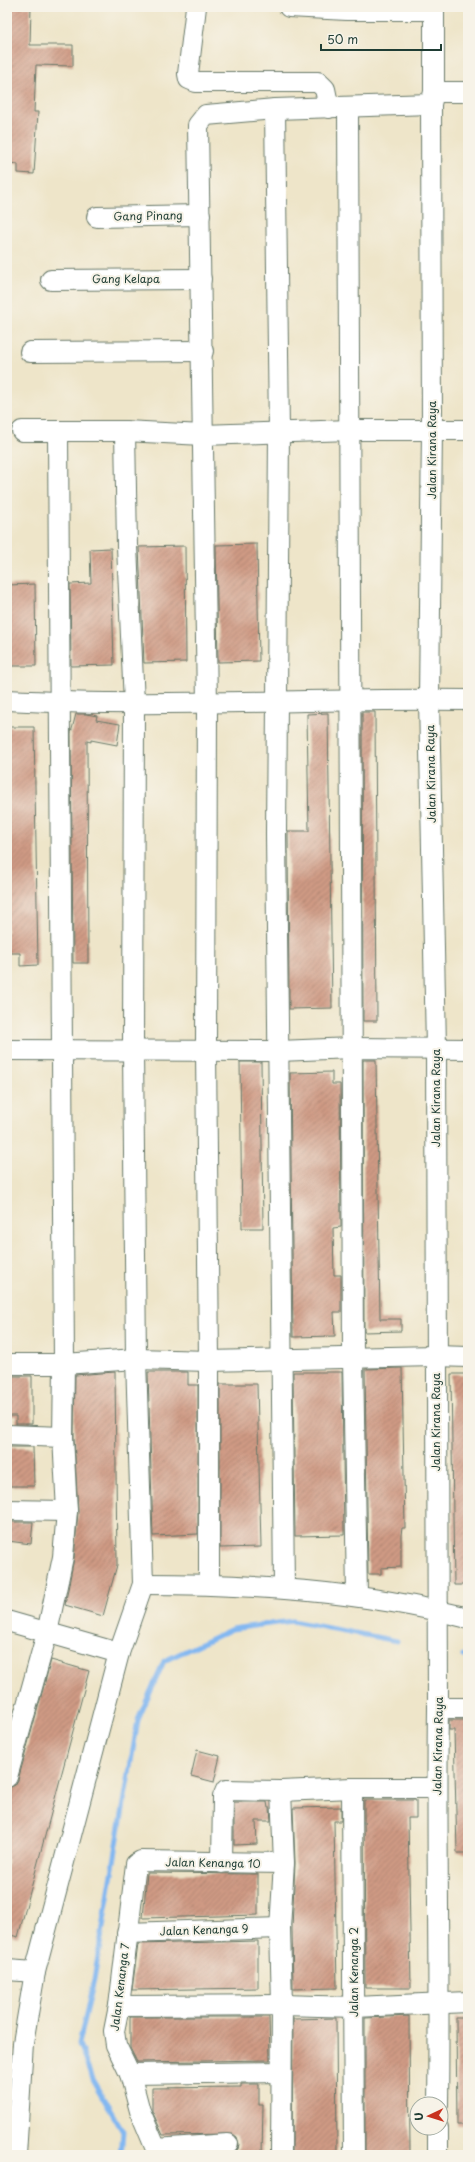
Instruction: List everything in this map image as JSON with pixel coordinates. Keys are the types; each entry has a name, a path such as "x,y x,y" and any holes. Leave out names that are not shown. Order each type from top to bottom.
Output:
{"street":[{"path":"196,7 188,74 189,79 196,82 318,82 339,108 350,430 353,1358 357,1596"},
{"path":"289,7 434,9"},
{"name":"Jalan Kirana Raya","path":"434,9 432,98 432,429 429,699 436,1048 437,1788 440,2003 438,2096"},
{"path":"208,1584 209,1361 206,1050 207,704 202,279 197,133 200,121 206,115 275,109 339,108 432,98 468,92"},
{"path":"275,109 279,432 276,834 283,1359 284,1588"},
{"name":"Gang Pinang","path":"97,217 200,216"},
{"name":"Gang Kelapa","path":"51,280 202,279"},
{"path":"30,352 203,351"},
{"path":"22,431 125,431 203,435 350,430 468,430"},
{"path":"7,1777 47,1633 63,1557 67,1511 63,1437 64,1364 58,431"},
{"path":"16,2155 15,2042 118,1653 143,1584 136,1359 133,1049 134,704 127,546 125,431"},
{"path":"7,700 60,703 207,704 278,701 429,699 468,700"},
{"path":"7,1050 62,1051 133,1049 279,1051 352,1048 468,1048"},
{"path":"7,1364 64,1364 136,1359 209,1361 436,1356 468,1357"},
{"path":"7,1435 63,1437"},
{"path":"7,1510 67,1511"},
{"path":"143,1584 208,1584 284,1588 357,1596 437,1610 468,1618"},
{"path":"7,1621 118,1653"},
{"path":"438,1708 468,1708"},
{"path":"222,1863 225,1791 229,1789 282,1791 352,1788 437,1788"},
{"name":"Jalan Kenanga 2","path":"352,1788 355,2007 354,2155"},
{"path":"281,2155 282,2005 280,1928 284,1863 282,1791"},
{"name":"Jalan Kenanga 10","path":"141,1861 284,1863"},
{"name":"Jalan Kenanga 7","path":"141,1861 135,1868 119,2006 114,2031 121,2058 130,2074 140,2111 156,2152"},
{"name":"Jalan Kenanga 9","path":"127,1933 280,1928"},
{"path":"7,1970 34,1972"},
{"path":"119,2006 282,2005 355,2007 468,2002"},
{"path":"130,2074 281,2072"},
{"path":"438,2136 438,2155"},
{"path":"156,2152 216,2148"}],"building":[{"path":"7,7 31,7 30,45 73,45 73,66 36,65 34,112 38,112 34,174 18,173 18,164 7,163 9,74 7,74"},
{"path":"257,544 259,661 218,662 216,545"},
{"path":"185,546 186,662 144,663 139,547"},
{"path":"111,548 114,665 71,666 70,584 91,583 90,549"},
{"path":"35,584 36,666 7,666 7,585"},
{"path":"362,712 375,712 377,1021 363,1021"},
{"path":"328,713 332,1008 289,1009 288,831 309,831 307,714"},
{"path":"76,714 97,716 96,720 120,724 117,745 91,740 91,742 87,741 88,963 73,963 71,733"},
{"path":"7,727 34,727 38,965 20,966 20,953 7,953"},
{"path":"363,1060 376,1060 380,1319 401,1319 401,1331 364,1332"},
{"path":"240,1062 261,1062 263,1228 242,1228"},
{"path":"332,1072 332,1084 340,1084 341,1227 333,1228 334,1275 341,1275 341,1312 334,1312 335,1336 293,1337 290,1073"},
{"path":"402,1368 405,1528 402,1528 401,1535 401,1567 381,1568 381,1574 368,1574 365,1369"},
{"path":"115,1372 117,1565 103,1616 65,1605 74,1558 78,1512 74,1437 75,1375"},
{"path":"148,1372 188,1372 188,1385 198,1385 198,1534 153,1536"},
{"path":"293,1372 342,1372 344,1535 295,1536"},
{"path":"451,1374 468,1374 468,1585 454,1585"},
{"path":"7,1376 32,1376 32,1424 16,1424 16,1416 7,1416"},
{"path":"220,1384 257,1384 261,1547 220,1548"},
{"path":"7,1447 33,1447 34,1486 7,1486"},
{"path":"10,1522 33,1522 31,1544 8,1541"},
{"path":"51,1660 89,1671 18,1937 7,1934 7,1797 9,1788 15,1785 18,1780"},
{"path":"449,1720 468,1720 468,1853 457,1853 454,1730 449,1730"},
{"path":"197,1750 220,1756 214,1782 191,1776"},
{"path":"364,1800 416,1800 416,1818 408,1818 411,1988 365,1988"},
{"path":"234,1802 267,1802 268,1808 270,1808 271,1821 256,1821 257,1844 234,1845"},
{"path":"341,1807 341,1821 334,1821 337,1988 293,1989 292,1928 295,1863 293,1808"},
{"path":"147,1873 258,1874 258,1915 143,1918"},
{"path":"258,1941 258,1988 132,1990 138,1944"},
{"path":"409,2016 410,2155 365,2155 365,2018"},
{"path":"130,2017 269,2017 270,2060 137,2062 130,2048"},
{"path":"336,2018 337,2155 292,2155 293,2019"},
{"path":"456,2018 468,2018 468,2125 457,2125"},
{"path":"241,2084 259,2084 259,2105 263,2105 262,2155 230,2155 238,2149 239,2144 237,2137 233,2134 163,2135 152,2111 152,2088 241,2087"}],"waterway":[{"path":"121,2155 123,2132 92,2079 79,2044 94,1980 138,1720 164,1661 232,1629 292,1621 397,1641"},
{"path":"463,1655 468,1657"}]}
